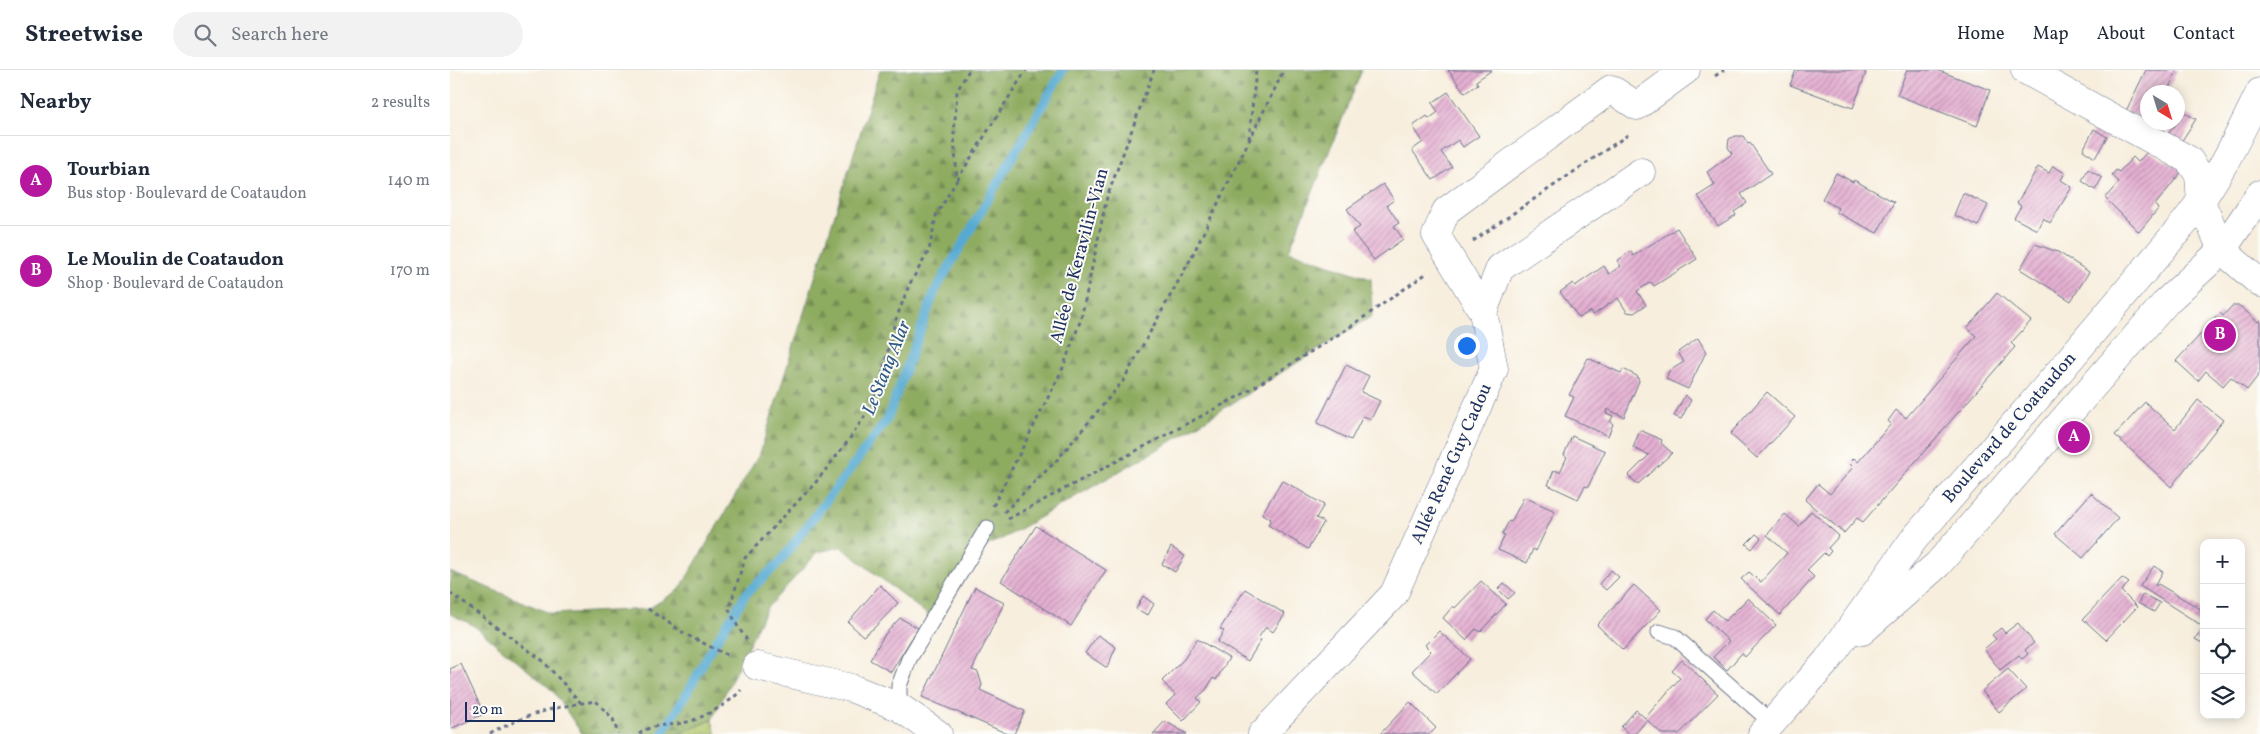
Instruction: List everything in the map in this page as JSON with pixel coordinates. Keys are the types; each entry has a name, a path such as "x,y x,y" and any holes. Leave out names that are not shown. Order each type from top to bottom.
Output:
{"street":[{"path":"2025,70 2189,160 2199,175 2201,202 2222,250 2260,283"},
{"name":"Allée René Guy Cadou","path":"1262,734 1394,594 1494,369 1483,312 1436,235 1446,211 1610,90 1637,106 1697,75"},
{"name":"Boulevard de Coataudon","path":"1767,729 1827,661 1914,539 2037,398 2201,202 2226,160 2260,92"},
{"path":"1483,312 1500,268 1641,172"},
{"name":"Boulevard de Coataudon","path":"1827,661 1938,564 2167,301 2222,250 2260,194"},
{"path":"757,666 851,688 899,707 938,734"}],"lane":[{"path":"899,707 900,686 909,659 987,528"},
{"path":"1659,632 1675,637 1767,729"}],"path":[{"path":"957,180 954,135 957,91 969,70"},
{"path":"738,628 728,609 745,558 816,482 869,410 882,376 895,322 909,285 929,251 936,216 1026,70"},
{"name":"Allée de Keravilin-Vian","path":"987,528 994,503 1062,370 1078,328 1107,197 1154,70"},
{"path":"1248,142 1256,70"},
{"path":"987,528 1057,460 1122,381 1189,262 1284,70"},
{"path":"1697,75 1724,70"},
{"path":"987,528 1028,510 1243,394 1347,329 1636,130"},
{"path":"450,593 542,660 581,703"},
{"path":"648,609 687,636 724,654 757,666"},
{"path":"490,734 520,718 558,706 596,701 613,719 618,734"},
{"path":"639,734 649,727 688,722"}],"green space":[{"path":"880,70 1362,70 1289,251 1371,279 1372,316 1167,444 1002,539 983,547 938,623 841,547 818,552 766,609 712,720 678,734 582,734 553,691 473,625 450,614 450,572 552,614 648,609 680,589 760,453"},
{"path":"712,720 716,734 678,734"}],"building":[{"path":"1448,70 1492,70 1476,81 1478,84 1465,93"},
{"path":"1796,70 1860,70 1866,73 1853,108 1790,85"},
{"path":"1907,70 1937,70 1990,90 1977,126 1897,95"},
{"path":"2146,70 2177,70 2170,85 2140,85 2140,117 2126,111"},
{"path":"1448,92 1479,136 1463,147 1458,140 1441,152 1452,167 1433,180 1412,150 1423,142 1413,126 1427,116 1429,119 1438,112 1432,103"},
{"path":"2185,113 2196,119 2181,142 2167,135 2171,130 2185,130"},
{"path":"2094,129 2107,137 2095,158 2083,150"},
{"path":"1735,136 1743,136 1748,144 1750,143 1771,174 1741,194 1747,203 1734,212 1736,215 1718,226 1698,196 1715,185 1707,172 1732,154 1728,147 1729,139"},
{"path":"2148,151 2183,170 2155,205 2158,209 2139,232 2105,198 2119,182 2112,175 2116,170 2119,172 2133,157 2138,162"},
{"path":"2053,166 2065,173 2061,180 2072,187 2050,223 2043,218 2037,230 2014,218 2021,206 2017,203 2038,167 2049,173"},
{"path":"2088,169 2102,178 2095,190 2082,181"},
{"path":"1836,173 1853,182 1854,180 1894,202 1877,233 1836,212 1838,208 1822,199"},
{"path":"1383,184 1394,200 1387,205 1399,223 1394,226 1403,239 1374,260 1352,232 1360,227 1347,209"},
{"path":"1963,193 1988,205 1978,226 1954,215"},
{"path":"1677,228 1697,259 1654,286 1651,282 1637,291 1646,305 1634,313 1627,312 1618,298 1593,315 1590,311 1579,318 1560,292 1573,283 1575,286 1604,266 1609,274 1621,266 1617,261 1631,251 1633,256"},
{"path":"2035,244 2058,252 2089,272 2071,301 2020,269"},
{"path":"1997,293 2031,321 2011,343 2015,347 1863,522 1857,518 1844,533 1805,500 1818,484 1830,494 1853,467 1849,463 1854,458 1858,462 1891,424 1888,421 1896,410 1906,418 1976,336 1967,328"},
{"path":"2232,306 2240,306 2258,322 2260,320 2260,373 2247,390 2231,377 2223,386 2206,371 2198,381 2176,361 2220,313 2223,316"},
{"path":"1698,338 1706,352 1688,389 1666,379 1669,371 1684,362 1678,352"},
{"path":"1588,358 1621,373 1623,369 1637,376 1639,381 1624,417 1607,409 1606,413 1613,416 1610,422 1613,424 1608,436 1565,416 1574,397 1569,395"},
{"path":"1346,365 1369,376 1361,392 1380,401 1371,419 1363,416 1351,440 1317,423"},
{"path":"1767,392 1795,417 1757,458 1730,434"},
{"path":"1685,395 1691,400 1681,419 1674,416"},
{"path":"2198,400 2223,420 2171,487 2115,435 2145,402 2175,429"},
{"path":"1640,430 1662,440 1661,443 1672,453 1638,484 1628,476 1649,455 1633,448"},
{"path":"1572,436 1605,451 1588,487 1585,486 1578,499 1548,485 1554,470 1560,472 1567,457 1564,455"},
{"path":"1282,480 1324,505 1316,518 1324,522 1308,549 1268,525 1271,519 1262,514"},
{"path":"2091,493 2118,518 2083,558 2055,534"},
{"path":"1524,497 1555,511 1536,551 1533,549 1527,563 1498,550 1505,535 1502,534 1509,521 1511,522"},
{"path":"1811,511 1839,536 1828,548 1831,551 1827,556 1824,553 1807,570 1814,577 1780,615 1741,579 1749,572 1761,582 1787,553 1767,535 1785,514 1799,526"},
{"path":"1036,526 1106,570 1071,626 1001,581"},
{"path":"1756,534 1761,538 1752,549 1746,544"},
{"path":"1171,547 1185,556 1175,572 1162,564"},
{"path":"2154,566 2163,572 2155,585 2158,584 2200,609 2200,624 2140,586"},
{"path":"1611,570 1619,577 1606,590 1599,584"},
{"path":"2122,578 2129,583 2121,591 2137,607 2106,640 2083,619"},
{"path":"1481,581 1506,604 1480,632 1476,629 1466,640 1443,618 1453,606 1455,608"},
{"path":"1504,583 1515,593 1508,599 1498,589"},
{"path":"880,585 898,603 874,628 863,636 848,622"},
{"path":"1634,585 1661,610 1623,650 1597,625"},
{"path":"975,587 1004,603 972,670 978,672 982,685 980,690 1025,711 1014,734 1008,734 922,697"},
{"path":"1245,589 1285,614 1273,632 1266,627 1258,638 1261,640 1248,661 1217,642 1224,631 1220,629"},
{"path":"2143,594 2160,603 2154,612 2138,603"},
{"path":"1143,596 1154,604 1148,615 1136,609"},
{"path":"1748,598 1776,625 1745,657 1742,653 1727,670 1713,657 1729,641 1705,619 1713,610 1725,621"},
{"path":"900,618 918,628 891,672 870,660 885,634"},
{"path":"2018,623 2034,643 2025,650 2028,654 2022,659 2019,655 2000,670 1984,649 1996,639 1992,635 2001,628 2005,633"},
{"path":"1439,631 1470,659 1437,694 1412,671 1431,651 1425,645"},
{"path":"2200,632 2200,642 2195,639"},
{"path":"1098,635 1116,647 1107,668 1085,653"},
{"path":"1197,639 1229,658 1216,680 1213,678 1206,690 1197,698 1201,702 1183,721 1166,704 1175,695 1162,681 1184,659"},
{"path":"1682,660 1718,694 1679,734 1662,734 1647,720 1635,734 1629,734 1621,727 1636,710 1645,718 1680,678 1672,671"},
{"path":"461,664 484,714 450,729 450,669"},
{"path":"2008,669 2026,689 1999,712 1982,691"},
{"path":"1410,702 1436,728 1430,734 1380,734"},
{"path":"1165,721 1187,734 1153,734"}],"waterway":[{"name":"Le Stang Alar","path":"663,734 711,649 746,594 781,561 887,420 935,291 1063,70"}],"place":[{"name":"Le Moulin de Coataudon","path":"2220,335"},
{"name":"Tourbian","path":"2074,437"}]}
